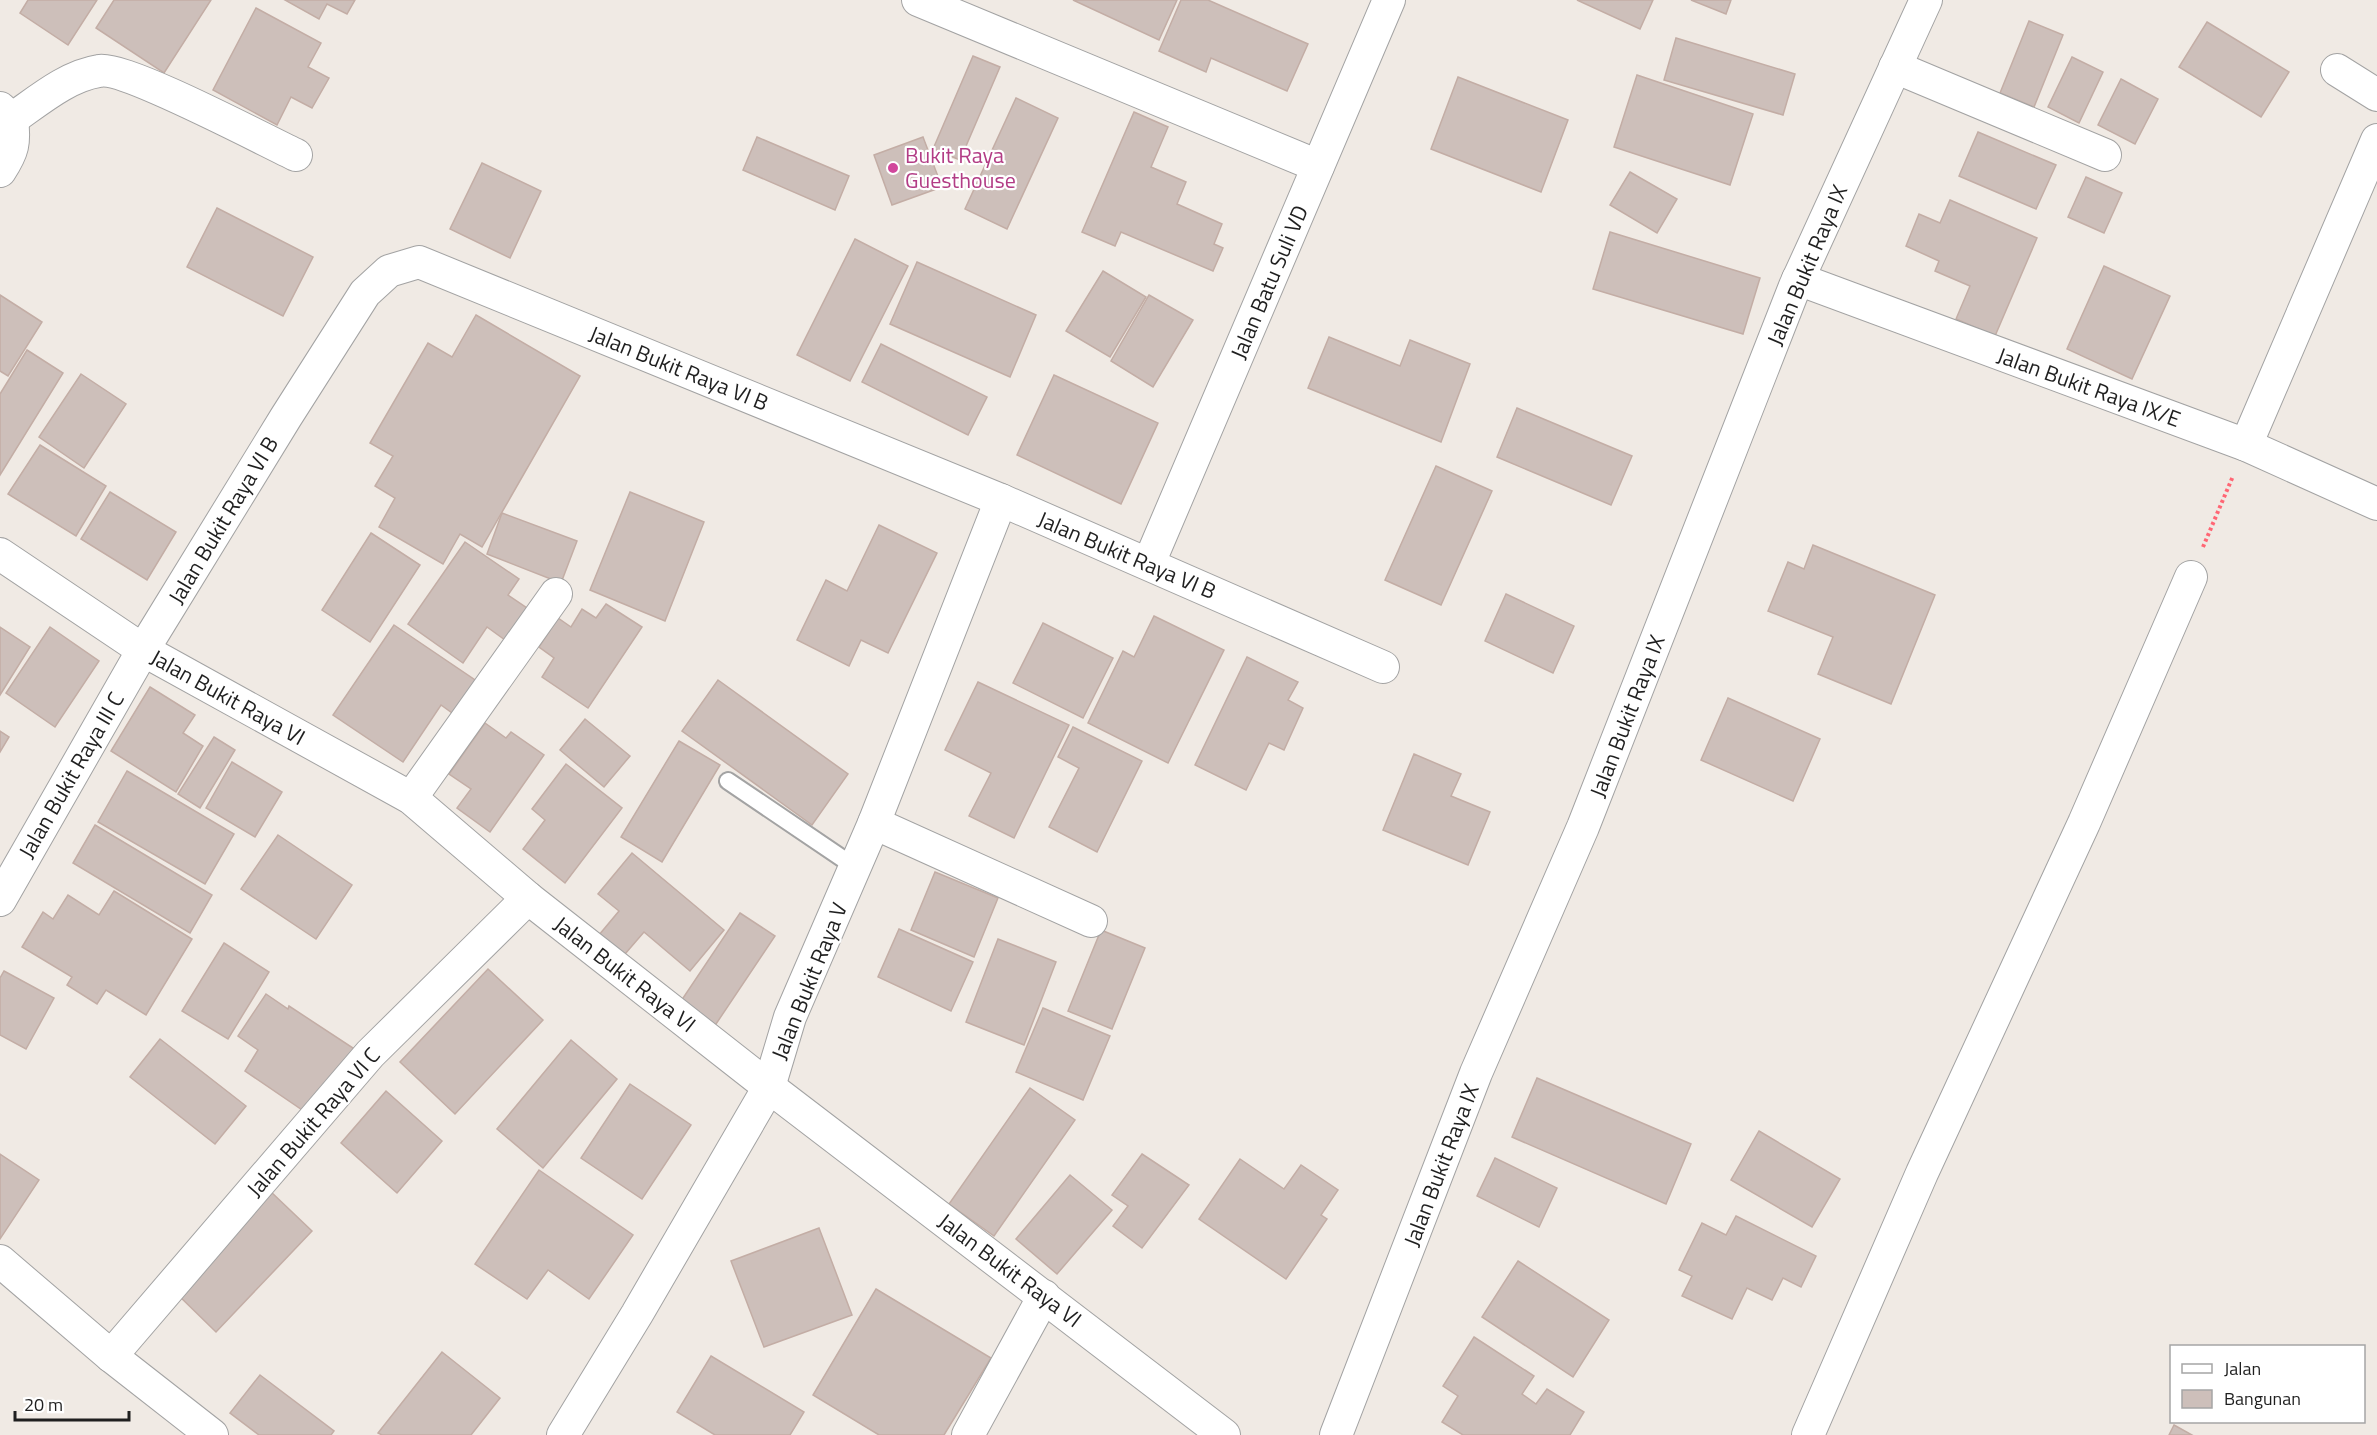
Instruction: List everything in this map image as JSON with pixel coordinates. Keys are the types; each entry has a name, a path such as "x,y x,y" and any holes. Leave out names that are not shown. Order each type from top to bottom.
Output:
{"street":[{"path":"918,0 1318,166"},
{"name":"Jalan Batu Suli VD","path":"1149,563 1389,0"},
{"name":"Jalan Bukit Raya IX","path":"1336,1435 1476,1073 1583,826 1798,279 1926,0"},
{"path":"1895,67 2104,155"},
{"path":"0,171 15,140 6,113 66,83 101,70 136,79 296,155"},
{"path":"2337,70 2377,95"},
{"path":"2246,445 2377,140"},
{"name":"Jalan Bukit Raya VI B","path":"143,650 365,293 389,271 419,262 1149,563 1383,667"},
{"name":"Jalan Bukit Raya IX/E","path":"1798,279 2246,445 2377,504"},
{"name":"Jalan Bukit Raya V","path":"563,1435 637,1314 769,1087 790,1017 874,823 1001,501"},
{"name":"Jalan Bukit Raya VI","path":"0,554 143,650 411,798 528,898 769,1087 1224,1435"},
{"path":"1808,1435 1922,1173 2085,823 2191,577"},
{"path":"411,798 556,594"},
{"name":"Jalan Bukit Raya III C","path":"0,900 143,650"},
{"path":"874,823 1092,921"},
{"name":"Jalan Bukit Raya VI C","path":"111,1356 370,1054 528,898"},
{"path":"0,1261 111,1356 212,1435"},
{"path":"968,1435 1044,1296"}],"lane":[{"path":"728,780 855,867"}],"path":[{"path":"2191,577 2246,445"}],"building":[{"path":"28,0 97,0 68,45 20,13"},
{"path":"114,0 211,0 164,73 96,28"},
{"path":"285,0 355,0 347,14 327,4 319,19"},
{"path":"1073,0 1177,0 1159,40"},
{"path":"1181,0 1208,0 1308,44 1287,91 1211,58 1206,72 1159,51"},
{"path":"1577,0 1653,0 1640,29"},
{"path":"1691,0 1731,0 1726,14"},
{"path":"256,8 321,43 308,67 329,78 312,108 291,97 277,125 213,90"},
{"path":"2029,21 2063,35 2034,107 2000,93"},
{"path":"2207,22 2289,72 2261,117 2179,67"},
{"path":"1676,38 1795,74 1783,115 1664,80"},
{"path":"973,56 1000,67 960,160 933,149"},
{"path":"2072,57 2103,72 2079,123 2048,107"},
{"path":"1637,75 1753,114 1730,185 1614,147"},
{"path":"1458,77 1568,120 1541,192 1431,149"},
{"path":"2121,79 2158,99 2135,144 2098,125"},
{"path":"1016,98 1058,118 1007,229 965,209"},
{"path":"1134,112 1168,127 1151,167 1186,182 1177,204 1222,224 1214,244 1223,248 1213,271 1121,232 1115,246 1082,232"},
{"path":"1978,132 2056,165 2036,209 1959,176"},
{"path":"757,137 849,176 835,210 743,170"},
{"path":"923,137 942,187 892,205 874,155"},
{"path":"482,163 541,191 510,258 450,229"},
{"path":"1630,172 1677,199 1657,233 1610,205"},
{"path":"2086,177 2122,193 2104,233 2068,217"},
{"path":"1950,200 2037,238 1995,336 1956,319 1970,286 1935,271 1939,261 1906,246 1919,214 1940,223"},
{"path":"217,208 313,257 283,316 187,267"},
{"path":"1610,232 1760,278 1743,334 1593,289"},
{"path":"855,239 908,266 850,381 797,355"},
{"path":"917,262 1036,315 1010,377 890,324"},
{"path":"2104,266 2170,296 2132,379 2067,349"},
{"path":"1103,271 1146,297 1110,357 1066,331"},
{"path":"0,295 42,322 8,376 0,371"},
{"path":"1149,295 1193,320 1153,387 1111,361"},
{"path":"476,315 580,376 482,547 460,534 443,564 379,527 395,498 375,486 393,456 370,443 428,343 452,357"},
{"path":"1329,337 1400,366 1410,340 1470,364 1441,442 1308,388"},
{"path":"881,344 987,397 968,435 862,382"},
{"path":"27,350 63,373 0,475 0,394"},
{"path":"81,374 126,404 84,468 39,437"},
{"path":"1054,375 1158,423 1121,504 1017,455"},
{"path":"1517,408 1632,456 1611,505 1497,457"},
{"path":"40,445 106,486 76,536 8,494"},
{"path":"1436,466 1492,491 1441,605 1385,580"},
{"path":"110,492 176,532 147,580 81,539"},
{"path":"630,492 704,522 665,621 590,590"},
{"path":"502,513 577,541 561,583 487,554"},
{"path":"879,525 937,553 888,653 861,640 849,666 797,640 826,580 847,591"},
{"path":"371,533 420,565 370,642 322,610"},
{"path":"465,542 519,579 508,595 527,608 505,640 487,627 463,663 408,624"},
{"path":"1813,545 1935,595 1891,704 1818,674 1833,637 1768,611 1788,562 1804,569"},
{"path":"1506,594 1574,626 1553,673 1485,641"},
{"path":"606,604 642,627 588,708 542,677 554,658 539,647 558,618 571,627 582,609 596,618"},
{"path":"1154,616 1224,650 1168,763 1088,723 1123,651 1134,657"},
{"path":"1043,623 1113,658 1083,718 1013,683"},
{"path":"394,625 481,684 459,718 441,705 403,762 333,715"},
{"path":"0,627 30,647 0,695"},
{"path":"50,627 99,661 55,727 6,693"},
{"path":"1247,657 1298,682 1288,700 1303,708 1284,750 1269,743 1246,790 1195,765"},
{"path":"718,680 848,774 812,825 682,731"},
{"path":"978,682 1069,725 1014,838 969,816 991,773 945,750"},
{"path":"150,687 195,715 183,733 203,746 176,792 111,751"},
{"path":"1728,698 1820,739 1793,801 1701,760"},
{"path":"585,719 630,756 604,787 560,750"},
{"path":"485,723 506,738 511,732 544,755 490,832 457,808 471,789 449,774"},
{"path":"1073,727 1142,761 1097,852 1049,827 1079,768 1058,757"},
{"path":"0,731 9,737 0,752"},
{"path":"214,737 235,750 200,808 178,794"},
{"path":"679,741 720,765 662,862 621,837"},
{"path":"1414,754 1461,774 1451,796 1490,812 1468,865 1383,830"},
{"path":"232,762 282,792 255,837 206,808"},
{"path":"566,764 622,808 565,883 523,849 545,820 532,809"},
{"path":"127,771 234,834 205,884 98,822"},
{"path":"95,825 212,895 190,933 73,863"},
{"path":"278,835 352,885 316,939 241,889"},
{"path":"632,853 724,930 690,971 644,932 619,961 594,941 619,911 598,894"},
{"path":"935,872 998,898 974,957 911,930"},
{"path":"114,891 192,939 146,1015 106,990 97,1004 67,985 72,977 22,947 43,912 53,919 68,895 99,915"},
{"path":"740,913 775,936 712,1030 677,1007"},
{"path":"899,929 973,962 951,1011 878,977"},
{"path":"1101,930 1145,948 1112,1029 1068,1011"},
{"path":"998,939 1056,962 1024,1045 966,1022"},
{"path":"224,943 269,972 228,1039 182,1011"},
{"path":"488,969 543,1020 455,1114 400,1062"},
{"path":"4,971 54,998 26,1049 0,1035 0,978"},
{"path":"266,994 288,1009 289,1006 356,1050 311,1116 245,1071 258,1050 238,1036"},
{"path":"1043,1008 1110,1036 1083,1100 1016,1072"},
{"path":"160,1039 246,1106 215,1144 130,1077"},
{"path":"571,1040 617,1079 543,1168 497,1129"},
{"path":"1537,1078 1691,1144 1666,1204 1512,1137"},
{"path":"630,1084 691,1125 642,1199 581,1158"},
{"path":"1030,1088 1075,1120 994,1236 949,1204"},
{"path":"386,1091 442,1141 397,1193 341,1143"},
{"path":"1759,1131 1840,1179 1812,1227 1731,1180"},
{"path":"0,1154 39,1180 0,1239"},
{"path":"1142,1154 1189,1185 1142,1248 1113,1226 1128,1206 1112,1195"},
{"path":"1495,1158 1557,1188 1539,1227 1477,1196"},
{"path":"1240,1159 1284,1189 1301,1165 1338,1190 1321,1215 1327,1219 1286,1279 1199,1219"},
{"path":"539,1170 633,1235 589,1299 548,1270 527,1299 475,1264"},
{"path":"1070,1175 1112,1210 1057,1274 1016,1239"},
{"path":"269,1190 312,1231 216,1332 174,1291"},
{"path":"1736,1216 1816,1256 1801,1287 1783,1278 1772,1300 1747,1288 1732,1319 1682,1296 1692,1276 1679,1270 1702,1223 1726,1235"},
{"path":"819,1228 852,1315 764,1347 731,1261"},
{"path":"1518,1261 1609,1320 1573,1377 1482,1317"},
{"path":"876,1289 991,1358 944,1435 879,1435 813,1395"},
{"path":"1474,1337 1534,1376 1522,1394 1536,1404 1547,1389 1584,1412 1570,1435 1463,1435 1442,1422 1458,1396 1443,1386"},
{"path":"442,1352 500,1398 471,1435 382,1435 378,1433"},
{"path":"711,1356 804,1412 790,1435 715,1435 677,1412"},
{"path":"260,1375 334,1431 331,1435 259,1435 230,1413"},
{"path":"2174,1425 2192,1435 2169,1435"}],"place":[{"name":"Bukit Raya Guesthouse","path":"893,168"}]}
